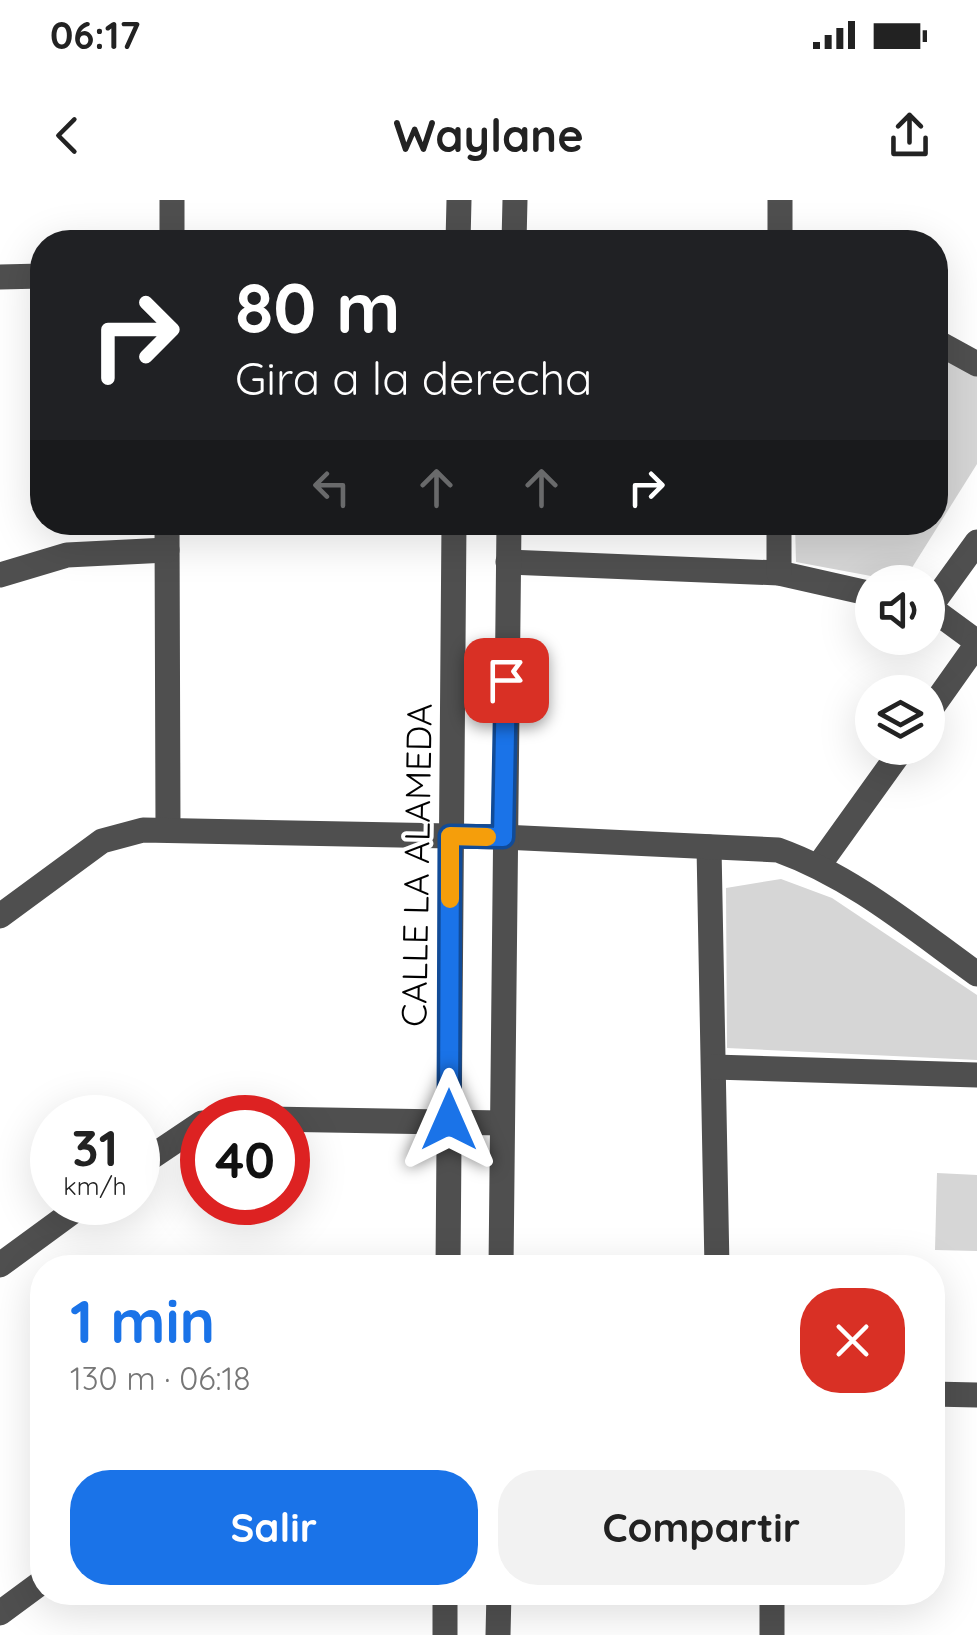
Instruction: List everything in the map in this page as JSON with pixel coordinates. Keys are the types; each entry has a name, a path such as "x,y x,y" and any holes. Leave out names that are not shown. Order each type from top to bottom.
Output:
{"street":[{"path":"172,200 172,230"},
{"path":"458,200 458,230"},
{"path":"514,230 515,200"},
{"path":"780,200 780,230"},
{"path":"0,277 30,276"},
{"path":"948,348 977,364"},
{"path":"167,535 168,830"},
{"name":"CALLE LA ALAMEDA","path":"448,1255 454,535"},
{"path":"502,1255 509,535"},
{"path":"779,535 779,574"},
{"path":"945,584 977,542"},
{"path":"3,567 67,555 167,550"},
{"path":"508,562 779,574 855,590"},
{"path":"945,619 977,643 945,689"},
{"path":"819,865 891,765"},
{"path":"0,916 102,842 128,832 503,837 778,850 819,865 977,974"},
{"path":"709,846 718,1255"},
{"path":"714,1068 977,1075"},
{"path":"310,1119 502,1122"},
{"path":"0,1265 55,1225"},
{"path":"945,1394 977,1395"},
{"path":"0,1613 30,1591"},
{"path":"445,1635 446,1605"},
{"path":"498,1605 498,1635"},
{"path":"772,1605 772,1635"}],"shaded area":[{"path":"948,358 977,373 977,464 948,510"},
{"path":"795,535 932,535 914,565 855,565 855,573 796,562"},
{"path":"781,879 832,898 977,995 977,1060 727,1048 726,888"},
{"path":"937,1173 977,1175 977,1251 935,1250"}],"slow traffic":[{"path":"450,899 450,836 487,837"}],"route":[{"path":"449,1120 450,836 503,837 506,680"}]}
